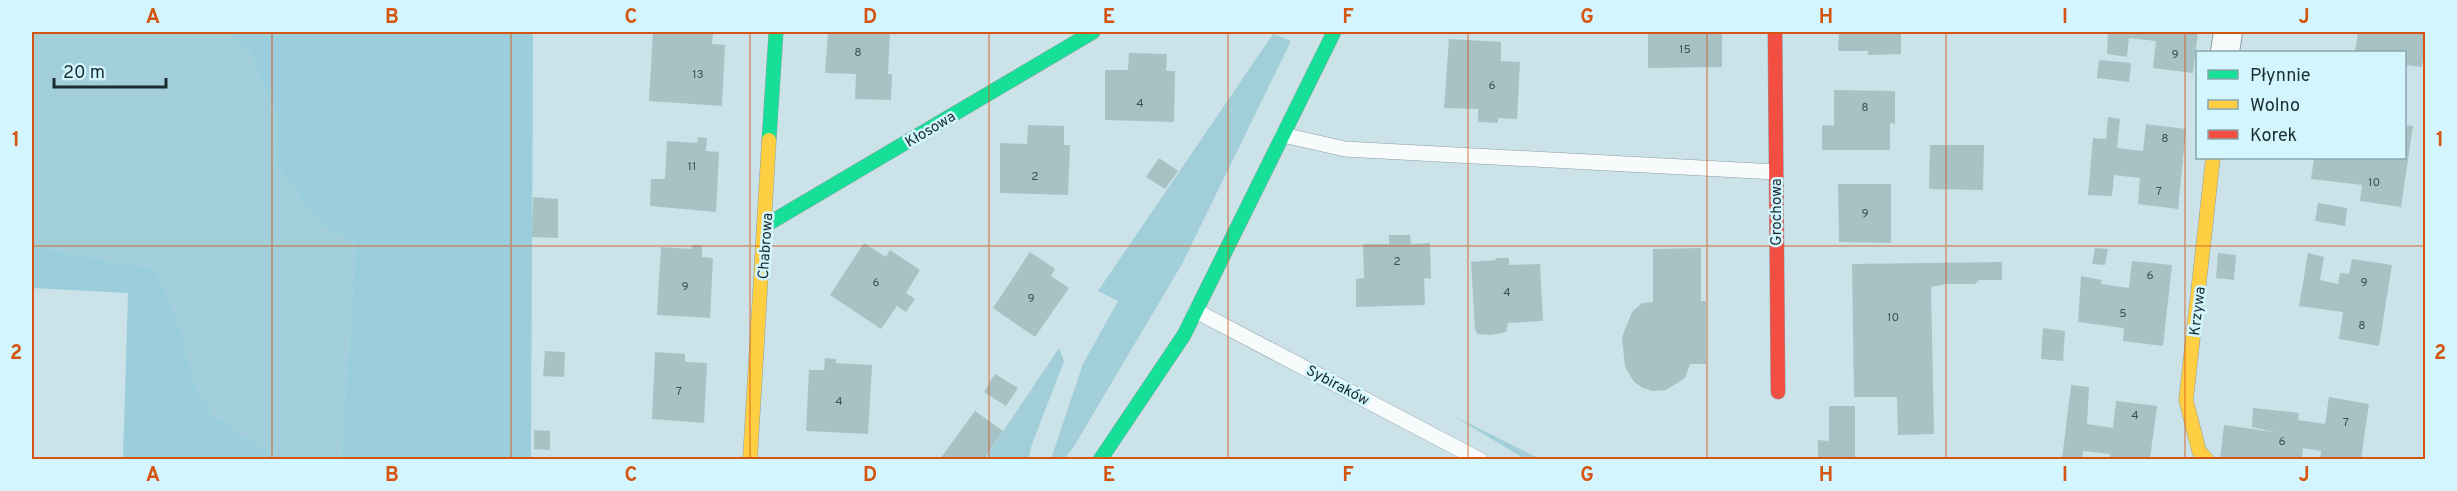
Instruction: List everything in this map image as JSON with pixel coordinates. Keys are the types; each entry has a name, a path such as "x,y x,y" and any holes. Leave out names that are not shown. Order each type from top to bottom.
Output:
{"street":[{"name":"Chabrowa","path":"750,459 776,32"},
{"name":"Kłosowa","path":"766,225 1093,32"},
{"path":"1100,459 1184,335 1334,32"},
{"name":"Grochowa","path":"1775,32 1778,392"},
{"path":"2225,51 2228,32"},
{"name":"Krzywa","path":"2207,459 2199,452 2186,400 2213,159"}],"lane":[{"path":"1283,135 1345,149 1776,172"},
{"name":"Sybiraków","path":"1196,311 1480,459"}],"shaded area":[{"path":"32,32 226,32 248,49 277,120 275,162 321,226 356,244 340,459 277,459 213,414 194,383 182,332 156,269 32,246"},
{"path":"226,32 533,32 531,459 340,459 356,244 321,226 275,162 277,119 248,49"},
{"path":"1273,34 1291,41 1182,264 1073,448 1064,459 1051,459 1083,364 1118,301 1098,291"},
{"path":"32,246 156,269 182,332 194,383 213,414 277,459 123,459 128,293 32,288"},
{"path":"1059,348 1064,361 1031,447 1029,459 984,460"},
{"path":"1452,415 1540,459 1525,459"}],"building":[{"path":"653,32 713,32 712,44 725,45 722,106 649,101"},
{"path":"828,32 890,32 888,74 892,74 891,100 855,99 856,74 825,73"},
{"path":"1648,32 1722,32 1722,67 1648,68"},
{"path":"1839,32 1901,32 1901,54 1868,55 1868,51 1838,51"},
{"path":"2108,32 2198,32 2193,73 2153,68 2156,41 2129,38 2127,57 2107,54"},
{"path":"2358,32 2426,32 2422,67 2406,65 2406,51 2355,51"},
{"path":"1449,39 1501,42 1501,61 1520,62 1517,119 1498,118 1498,123 1478,122 1478,109 1444,108"},
{"path":"1129,53 1167,54 1166,71 1175,71 1174,122 1105,120 1105,70 1128,70"},
{"path":"2099,60 2131,63 2129,82 2097,78"},
{"path":"1834,90 1895,91 1895,124 1890,123 1890,150 1822,150 1822,125 1834,126"},
{"path":"2108,117 2120,119 2117,148 2143,151 2146,124 2186,129 2178,209 2138,204 2140,178 2114,175 2112,196 2088,195 2093,138 2106,139"},
{"path":"1028,125 1064,126 1064,145 1070,145 1068,195 1000,193 1000,143 1027,144"},
{"path":"2406,125 2413,126 2401,207 2360,201 2362,185 2311,179 2314,159 2406,159"},
{"path":"698,137 707,138 706,151 719,152 716,212 650,206 651,179 665,179 667,141 697,143"},
{"path":"1930,145 1984,145 1983,190 1929,189"},
{"path":"1159,158 1178,171 1165,189 1146,177"},
{"path":"1838,184 1891,184 1891,243 1839,242"},
{"path":"533,197 558,199 558,238 532,237"},
{"path":"2318,203 2347,208 2345,226 2315,221"},
{"path":"1389,235 1410,235 1411,244 1430,243 1431,279 1424,278 1425,305 1356,307 1356,279 1364,278 1363,244 1389,244"},
{"path":"864,243 886,257 890,250 920,270 906,293 915,299 906,312 897,306 881,329 830,295"},
{"path":"692,245 702,245 702,257 713,258 710,318 657,315 661,247 691,249"},
{"path":"1701,248 1701,301 1706,301 1706,364 1690,364 1685,378 1666,390 1653,391 1643,388 1634,382 1625,367 1622,337 1632,312 1642,303 1653,302 1653,249"},
{"path":"2095,248 2108,249 2105,265 2092,264"},
{"path":"1030,252 1055,269 1051,276 1069,288 1035,337 993,308"},
{"path":"2218,253 2236,255 2234,280 2216,278"},
{"path":"2308,253 2324,257 2320,280 2338,284 2340,273 2349,274 2352,259 2392,265 2379,346 2339,339 2343,312 2299,306"},
{"path":"1495,258 1509,258 1509,265 1540,264 1543,321 1508,323 1506,332 1491,335 1478,334 1475,330 1471,262 1496,260"},
{"path":"2132,261 2172,265 2163,346 2123,341 2124,328 2078,322 2081,276 2102,280 2101,284 2129,288"},
{"path":"2002,262 2002,280 1979,280 1975,284 1946,284 1931,287 1934,434 1898,435 1897,397 1854,397 1852,264"},
{"path":"2043,328 2065,331 2063,361 2041,359"},
{"path":"545,351 565,352 564,377 543,376"},
{"path":"655,352 685,354 685,362 707,363 704,423 652,419"},
{"path":"825,358 836,359 836,363 872,365 868,434 806,431 809,370 824,370"},
{"path":"995,374 1018,388 1006,406 984,392"},
{"path":"2071,385 2089,387 2087,424 2113,428 2116,401 2157,406 2150,459 2109,459 2110,454 2083,451 2082,459 2062,459"},
{"path":"2329,397 2369,404 2361,459 2320,459 2321,451 2303,448 2302,459 2220,459 2224,425 2274,432 2252,427 2253,408 2299,413 2298,420 2325,424"},
{"path":"1829,406 1855,406 1855,459 1818,459 1818,440 1829,441"},
{"path":"975,411 1003,431 984,459 940,459"},
{"path":"534,430 550,431 550,450 534,449"}],"traffic: fast":[{"path":"769,140 776,32"},
{"path":"766,225 1093,32"},
{"path":"1100,460 1184,335 1334,32"}],"traffic: slow":[{"path":"750,460 769,140"},
{"path":"2207,460 2199,451 2186,400 2213,159"}],"traffic: jam":[{"path":"1775,32 1778,392"}]}
